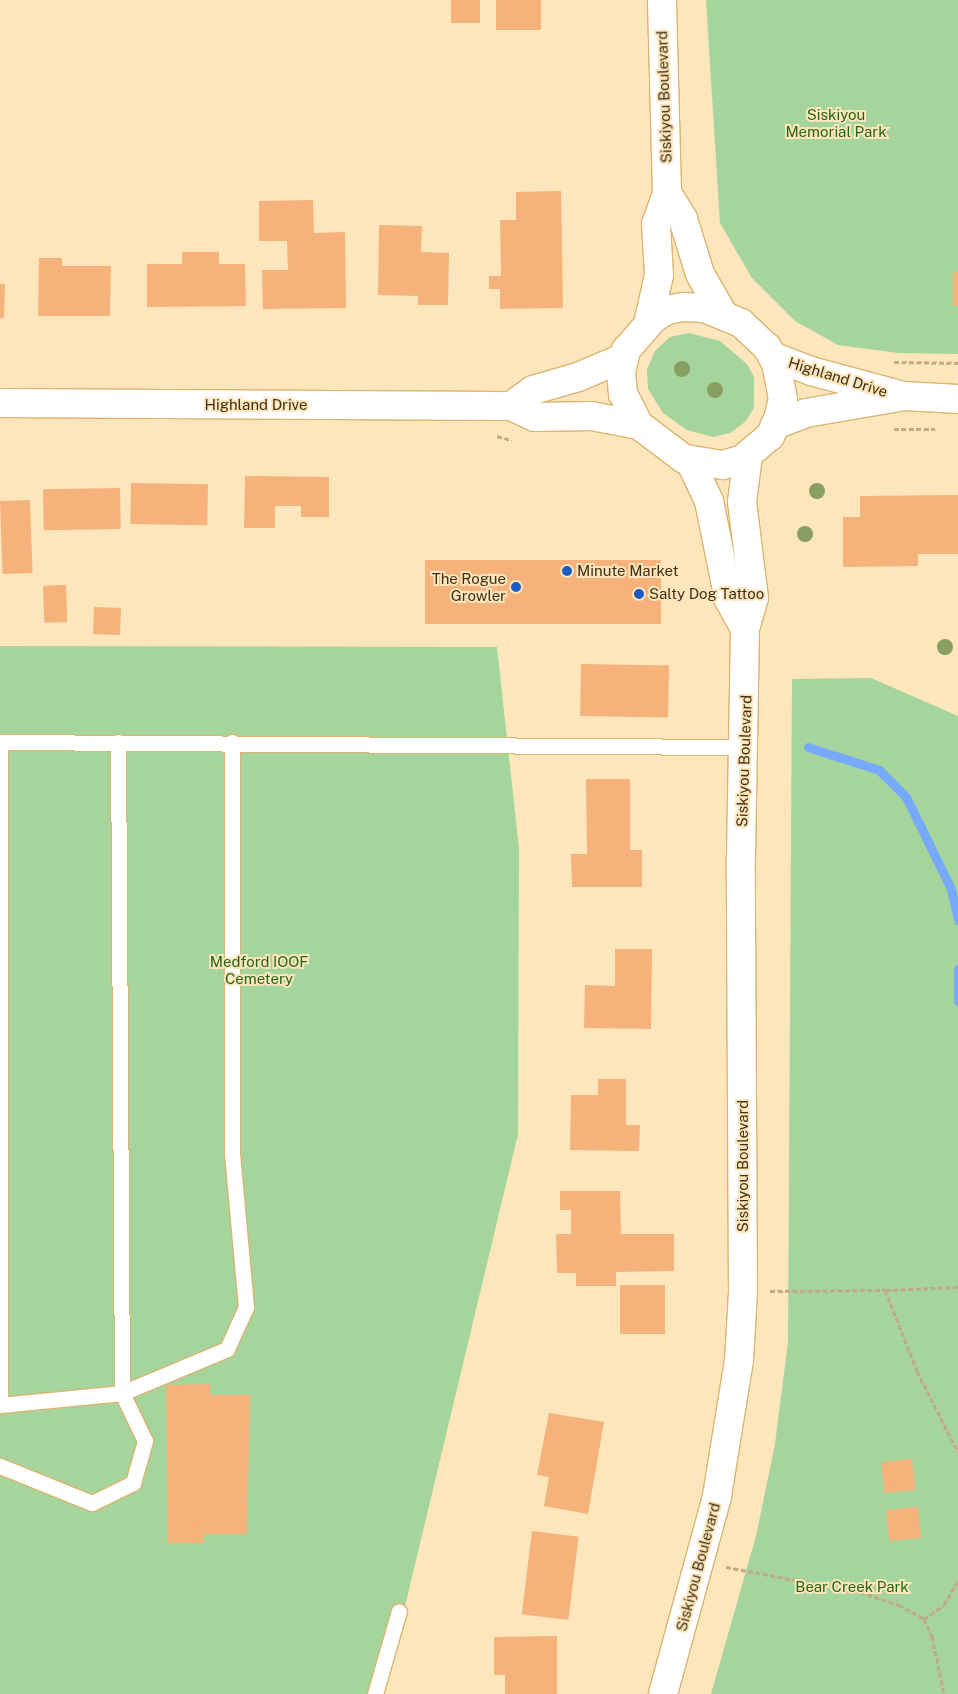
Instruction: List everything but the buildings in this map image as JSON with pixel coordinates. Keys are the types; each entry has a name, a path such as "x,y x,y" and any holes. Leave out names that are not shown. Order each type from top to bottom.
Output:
{"street":[{"name":"Siskiyou Boulevard","path":"648,324 659,276 656,224 667,194 662,0"},
{"path":"667,194 683,219 700,274 723,314"},
{"path":"511,406 533,390 578,377 623,358 648,324 667,310 704,308 723,314 756,335 772,356 783,399 770,436 748,456 723,465 690,461 664,447 639,425 623,394 623,358"},
{"name":"Highland Drive","path":"772,356 811,371 904,396 958,399"},
{"name":"Highland Drive","path":"775,425 806,413 904,396"},
{"name":"Highland Drive","path":"0,403 511,406 535,417 591,416 639,425"},
{"name":"Siskiyou Boulevard","path":"663,1694 701,1562 730,1429 743,1293 741,857 745,629 754,598 742,502 748,456"},
{"name":"Siskiyou Boulevard","path":"690,461 709,502 729,600 745,629"}],"lane":[{"path":"232,742 232,1153 246,1307 227,1349 122,1393 0,1404 0,742 232,742 744,747"},
{"path":"0,1466 92,1503 133,1483 145,1441 122,1393 118,742"},
{"path":"375,1694 399,1611"}],"path":[{"path":"888,362 958,363"},
{"path":"892,429 939,429"},
{"path":"743,1293 799,1289 884,1290 958,1287"},
{"path":"884,1290 917,1371 958,1452"},
{"path":"701,1562 860,1592 899,1605 924,1620 932,1636 944,1694"},
{"path":"924,1620 944,1605 958,1581"}],"green space":[{"name":"Siskiyou Memorial Park","path":"706,0 958,0 958,354 899,353 838,345 795,321 752,278 720,223"},
{"path":"689,333 720,341 747,364 754,377 754,408 745,422 730,433 713,437 687,430 663,413 648,389 647,369 655,351 670,337"},
{"name":"Medford IOOF Cemetery","path":"0,646 497,647 519,849 518,1134 384,1694 0,1694"},
{"name":"Bear Creek Park","path":"871,678 958,716 958,1694 711,1694 756,1536 775,1444 788,1342 792,679"}],"waterway":[{"path":"808,747 879,770 906,797 951,889 958,920"},
{"path":"958,969 958,1001"}],"place":[{"name":"Minute Market","path":"567,571"},
{"name":"The Rogue Growler","path":"516,587"},
{"name":"Salty Dog Tattoo","path":"639,594"}]}
